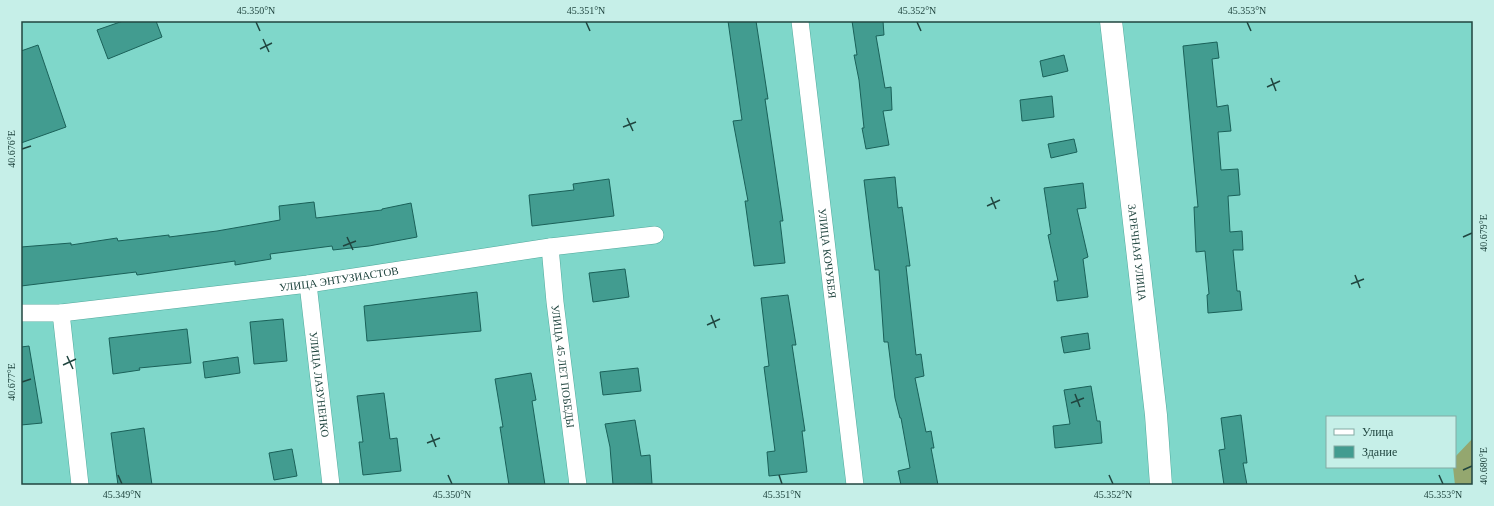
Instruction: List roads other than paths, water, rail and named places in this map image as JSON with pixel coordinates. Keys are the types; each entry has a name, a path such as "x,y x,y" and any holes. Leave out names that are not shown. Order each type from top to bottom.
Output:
{"main road":[{"name":"ЗАРЕЧНАЯ УЛИЦА","path":"1111,21 1156,415 1161,485"}],"street":[{"name":"УЛИЦА КОЧУБЕЯ","path":"800,21 855,485"},
{"name":"УЛИЦА ЭНТУЗИАСТОВ","path":"21,313 61,313 308,284 550,247 655,235"},
{"name":"УЛИЦА 45 ЛЕТ ПОБЕДЫ","path":"550,247 555,302 578,485"},
{"name":"УЛИЦА ЛАЗУНЕНКО","path":"308,284 331,485"},
{"path":"61,313 80,485"}]}
